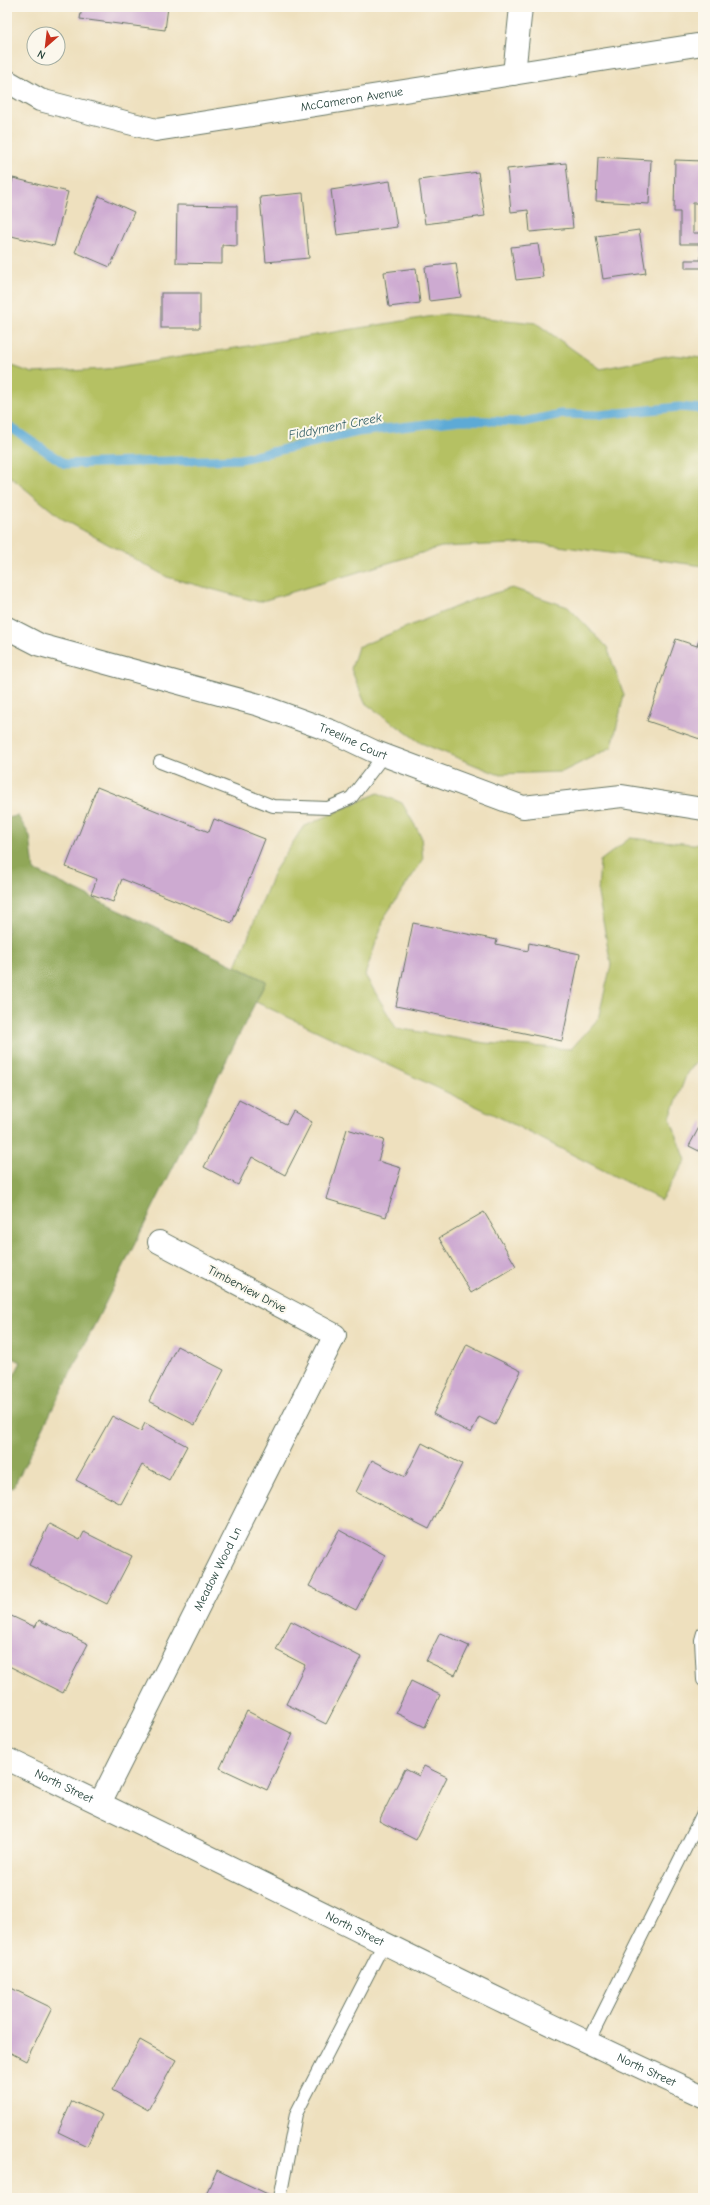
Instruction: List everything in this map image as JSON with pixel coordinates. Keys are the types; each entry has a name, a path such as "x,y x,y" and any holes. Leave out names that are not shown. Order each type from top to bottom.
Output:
{"street":[{"path":"514,74 521,7"},
{"name":"McCameron Avenue","path":"7,81 40,100 156,130 703,44"},
{"name":"Treeline Court","path":"7,628 40,644 258,705 330,731 384,755 523,807 622,796 703,810"},
{"name":"Timberview Drive","path":"160,1242 335,1335"},
{"name":"Meadow Wood Ln","path":"100,1803 335,1335"},
{"name":"North Street","path":"7,1759 100,1803 588,2043 703,2096"}],"lane":[{"path":"160,762 273,806 328,808 351,798 384,755"},
{"path":"703,1634 701,1640 703,1680"},
{"path":"588,2043 703,1813"},
{"path":"280,2198 296,2114 384,1943"}],"green space":[{"path":"446,314 536,323 600,369 672,355 703,358 703,566 537,543 441,547 259,602 167,577 61,518 7,474 7,364 32,373 106,369"},
{"path":"512,588 568,607 607,647 624,695 612,747 562,772 497,774 421,743 365,703 351,669 358,647 475,599"},
{"path":"378,793 402,803 421,836 423,860 385,916 365,975 396,1028 485,1043 571,1049 598,1019 611,965 598,894 600,861 630,838 703,845 703,1054 687,1073 670,1118 686,1160 661,1200 503,1119 256,1002 266,981 236,966 275,870 303,827"},
{"path":"18,816 30,836 34,870 266,981 13,1488 7,1486 7,1389 21,1362 7,1355 7,818"}],"building":[{"path":"82,7 168,7 165,30 80,19"},
{"path":"598,157 651,160 649,204 596,201"},
{"path":"675,160 703,161 703,203 693,203 693,233 703,233 703,268 685,268 685,260 701,260 701,244 680,244 680,212 674,212"},
{"path":"566,163 573,228 530,232 528,210 511,212 507,169"},
{"path":"478,172 485,216 425,224 419,180"},
{"path":"13,178 68,192 54,246 7,235 7,203"},
{"path":"390,181 397,227 337,235 331,190"},
{"path":"303,193 309,258 266,262 260,197"},
{"path":"99,196 134,212 110,267 75,252"},
{"path":"177,205 237,206 237,246 222,245 222,264 176,263"},
{"path":"639,230 646,273 603,279 596,236"},
{"path":"538,244 543,277 516,280 511,247"},
{"path":"456,263 461,297 429,301 425,267"},
{"path":"416,268 420,303 389,307 384,272"},
{"path":"161,293 200,293 200,328 161,328"},
{"path":"703,628 703,732 700,739 647,721 676,639 697,646"},
{"path":"97,787 209,832 214,819 265,839 232,923 122,879 113,902 91,894 97,879 66,867"},
{"path":"413,923 497,940 496,944 528,951 529,943 580,954 562,1041 396,1006"},
{"path":"239,1100 286,1124 293,1111 312,1122 285,1175 252,1157 238,1185 204,1167"},
{"path":"703,1120 703,1153 689,1146"},
{"path":"347,1129 384,1140 378,1161 401,1168 386,1217 326,1199"},
{"path":"484,1212 516,1266 471,1293 439,1238"},
{"path":"467,1344 521,1371 495,1425 479,1417 471,1433 433,1414"},
{"path":"177,1346 224,1370 195,1425 149,1401"},
{"path":"112,1416 141,1431 145,1423 187,1446 169,1480 142,1465 121,1504 76,1480"},
{"path":"422,1443 462,1464 429,1529 356,1492 372,1460 405,1477"},
{"path":"49,1524 80,1540 84,1532 132,1556 107,1604 29,1565"},
{"path":"339,1530 385,1555 356,1610 309,1586"},
{"path":"7,1614 35,1627 39,1620 88,1644 63,1693 7,1665"},
{"path":"291,1621 361,1657 326,1724 286,1704 305,1665 276,1650"},
{"path":"440,1633 469,1646 455,1675 426,1661"},
{"path":"411,1681 440,1695 425,1727 396,1713"},
{"path":"247,1711 293,1734 267,1790 220,1768"},
{"path":"424,1766 447,1777 416,1840 379,1821 405,1769 419,1776"},
{"path":"7,1986 52,2008 26,2061 7,2051"},
{"path":"140,2040 176,2060 148,2110 112,2090"},
{"path":"72,2101 102,2115 87,2146 58,2132"},
{"path":"217,2170 276,2198 204,2198"}],"waterway":[{"name":"Fiddyment Creek","path":"7,425 65,464 241,459 358,432 462,420 523,422 561,414 599,415 679,407 703,409"}]}
